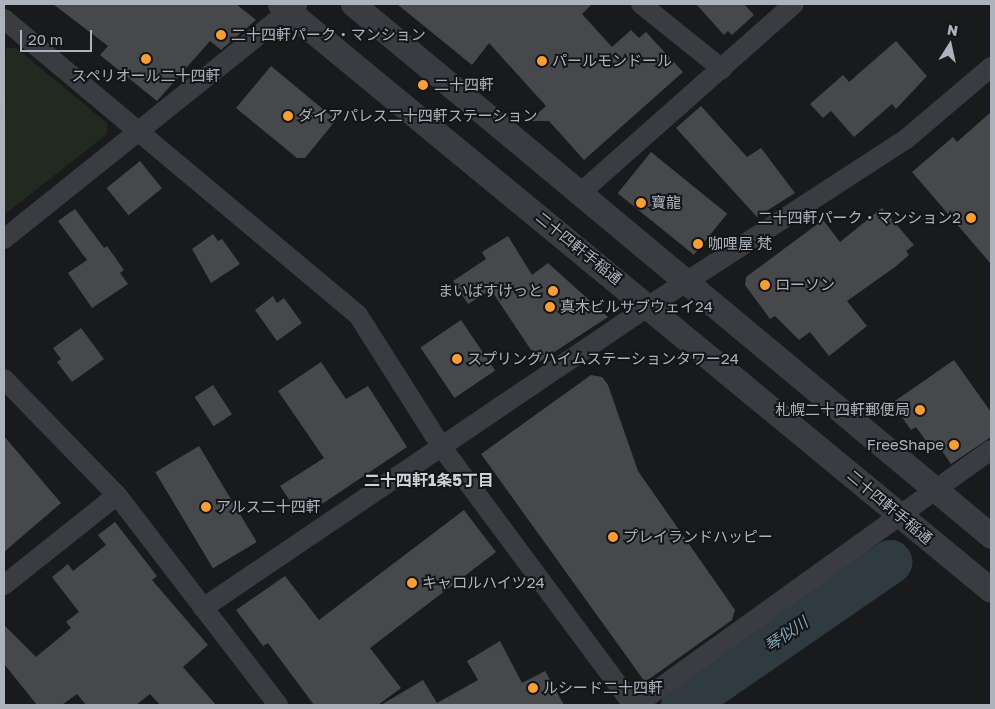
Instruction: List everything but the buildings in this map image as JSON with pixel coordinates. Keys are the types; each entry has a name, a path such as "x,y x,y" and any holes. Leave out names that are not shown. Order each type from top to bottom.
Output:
{"street":[{"path":"353,4 541,159 578,195 689,282 936,492 991,536"},
{"path":"641,4 722,69"},
{"path":"578,195 794,4"},
{"path":"4,239 140,131 289,6"},
{"name":"二十四軒手稲通","path":"289,6 991,590"},
{"path":"7,27 140,131 358,315 443,449 635,705 902,517 991,450"},
{"path":"203,608 443,449 649,306 689,282 905,140 991,67"},
{"path":"4,379 117,495 275,704"},
{"path":"4,585 117,495"}],"shaded area":[{"path":"6,48 16,48 107,123 107,134 4,215"}],"waterway":[{"name":"琴似川","path":"683,705 890,562"}],"place":[{"name":"二十四軒パーク・マンション","path":"221,35"},
{"name":"スペリオール二十四軒","path":"146,59"},
{"name":"パールモンドール","path":"542,61"},
{"name":"二十四軒","path":"423,85"},
{"name":"ダイアパレス二十四軒ステーション","path":"288,116"},
{"name":"寶龍","path":"641,203"},
{"name":"二十四軒パーク・マンション2","path":"971,218"},
{"name":"咖哩屋 梵","path":"698,244"},
{"name":"ローソン","path":"765,285"},
{"name":"まいばすけっと","path":"553,291"},
{"name":"真木ビルサブウェイ24","path":"550,307"},
{"name":"スプリングハイムステーションタワー24","path":"457,359"},
{"name":"札幌二十四軒郵便局","path":"920,410"},
{"name":"FreeShape","path":"954,445"},
{"name":"アルス二十四軒","path":"206,507"},
{"name":"プレイランドハッピー","path":"613,537"},
{"name":"キャロルハイツ24","path":"412,583"},
{"name":"ルシード二十四軒","path":"533,688"}],"district":[{"name":"二十四軒1条5丁目","path":"429,480"}]}
